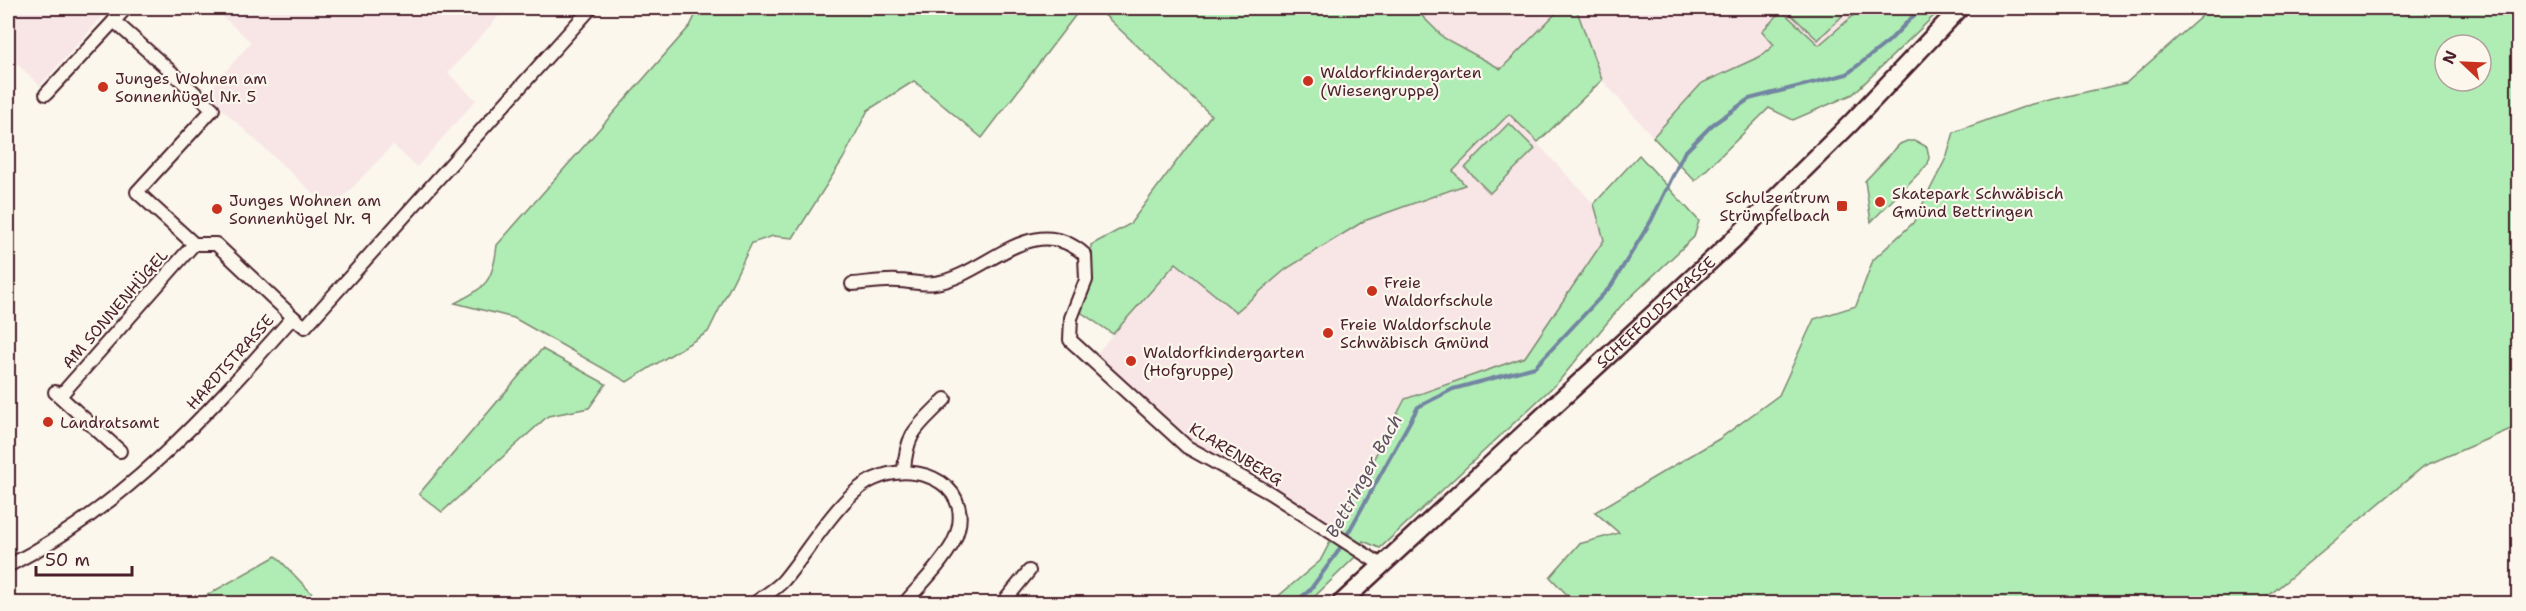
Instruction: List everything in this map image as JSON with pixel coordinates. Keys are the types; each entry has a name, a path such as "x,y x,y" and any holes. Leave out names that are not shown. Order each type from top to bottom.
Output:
{"main road":[{"name":"SCHEFFOLDSTRASSE","path":"1340,603 1373,560 1732,241 1851,123 1960,8"}],"street":[{"path":"46,94 126,8"},
{"name":"HARDTSTRASSE","path":"8,566 34,552 109,502 160,461 219,400 293,317 305,327 591,8"},
{"path":"114,21 213,109 137,192 194,244 216,244 293,317"},
{"name":"KLARENBERG","path":"852,284 895,280 934,283 974,268 1013,245 1036,239 1070,241 1085,255 1086,280 1071,318 1070,339 1187,447 1270,493 1373,560"},
{"name":"AM SONNENHÜGEL","path":"120,452 58,394 194,244"},
{"path":"904,471 906,445 909,439 945,399"},
{"path":"754,603 781,583 844,503 873,479 904,471 932,476 947,487 957,503 958,524 953,542 904,603"},
{"path":"1002,603 1029,571"}],"shaded area":[{"path":"8,8 110,8 40,86 8,55"},
{"path":"213,8 506,8 448,73 476,100 417,167 393,145 331,210 206,94 251,42"},
{"path":"1414,8 1561,8 1501,69 1444,38"},
{"path":"1576,8 1862,8 1819,45 1782,11 1774,45 1761,56 1702,83 1653,137 1602,80"},
{"name":"Freie Waldorfschule Schwäbisch Gmünd","path":"1509,113 1594,204 1604,240 1525,357 1405,399 1337,528 1187,441 1096,354 1176,263 1236,311 1286,269 1365,221 1464,185 1453,171"}],"green space":[{"path":"699,8 1081,8 982,138 914,81 868,110 843,159 793,238 773,236 752,243 708,332 627,382 514,318 455,303 486,282 493,267 497,245 690,26"},
{"path":"1097,8 1414,8 1444,38 1501,69 1561,8 1576,8 1602,80 1538,142 1509,114 1453,171 1465,185 1364,221 1286,269 1236,312 1176,263 1113,334 1079,311 1091,281 1091,245 1130,224 1211,115"},
{"path":"1784,8 1850,8 1818,40"},
{"path":"1862,8 1942,8 1853,94 1793,120 1769,108 1695,181 1653,137 1702,83 1761,56 1774,45 1762,31 1782,11 1819,45"},
{"path":"2211,8 2518,8 2518,426 2424,466 2260,603 1576,604 1550,577 1579,544 1619,533 1595,512 1719,439 1779,395 1814,319 1856,306 1873,260 1913,223 1947,156 1954,132 2032,104 2126,83"},
{"path":"1509,123 1535,149 1490,193 1465,168"},
{"name":"Skatepark Schwäbisch Gmünd Bettringen","path":"1916,141 1927,147 1928,164 1871,222 1865,181 1900,144"},
{"path":"1639,155 1699,221 1694,237 1621,306 1559,381 1380,548 1363,541 1354,558 1308,603 1269,604 1320,561 1405,399 1525,357 1604,240 1594,204"},
{"path":"542,349 606,384 589,408 548,416 442,512 419,494"},
{"path":"276,556 321,603 193,603"}],"waterway":[{"name":"Bettringer Bach","path":"1293,604 1310,590 1337,553 1418,407 1453,389 1535,367 1611,286 1651,221 1684,153 1712,125 1749,99 1847,74 1889,41 1921,8"}],"place":[{"name":"Waldorfkindergarten (Wiesengruppe)","path":"1308,81"},
{"name":"Junges Wohnen am Sonnenhügel Nr. 5","path":"103,87"},
{"name":"Skatepark Schwäbisch Gmünd Bettringen","path":"1880,202"},
{"name":"Schulzentrum Strümpfelbach","path":"1842,206"},
{"name":"Junges Wohnen am Sonnenhügel Nr. 9","path":"217,209"},
{"name":"Freie Waldorfschule","path":"1372,291"},
{"name":"Freie Waldorfschule Schwäbisch Gmünd","path":"1328,333"},
{"name":"Waldorfkindergarten (Hofgruppe)","path":"1131,361"},
{"name":"Landratsamt","path":"48,422"}]}
